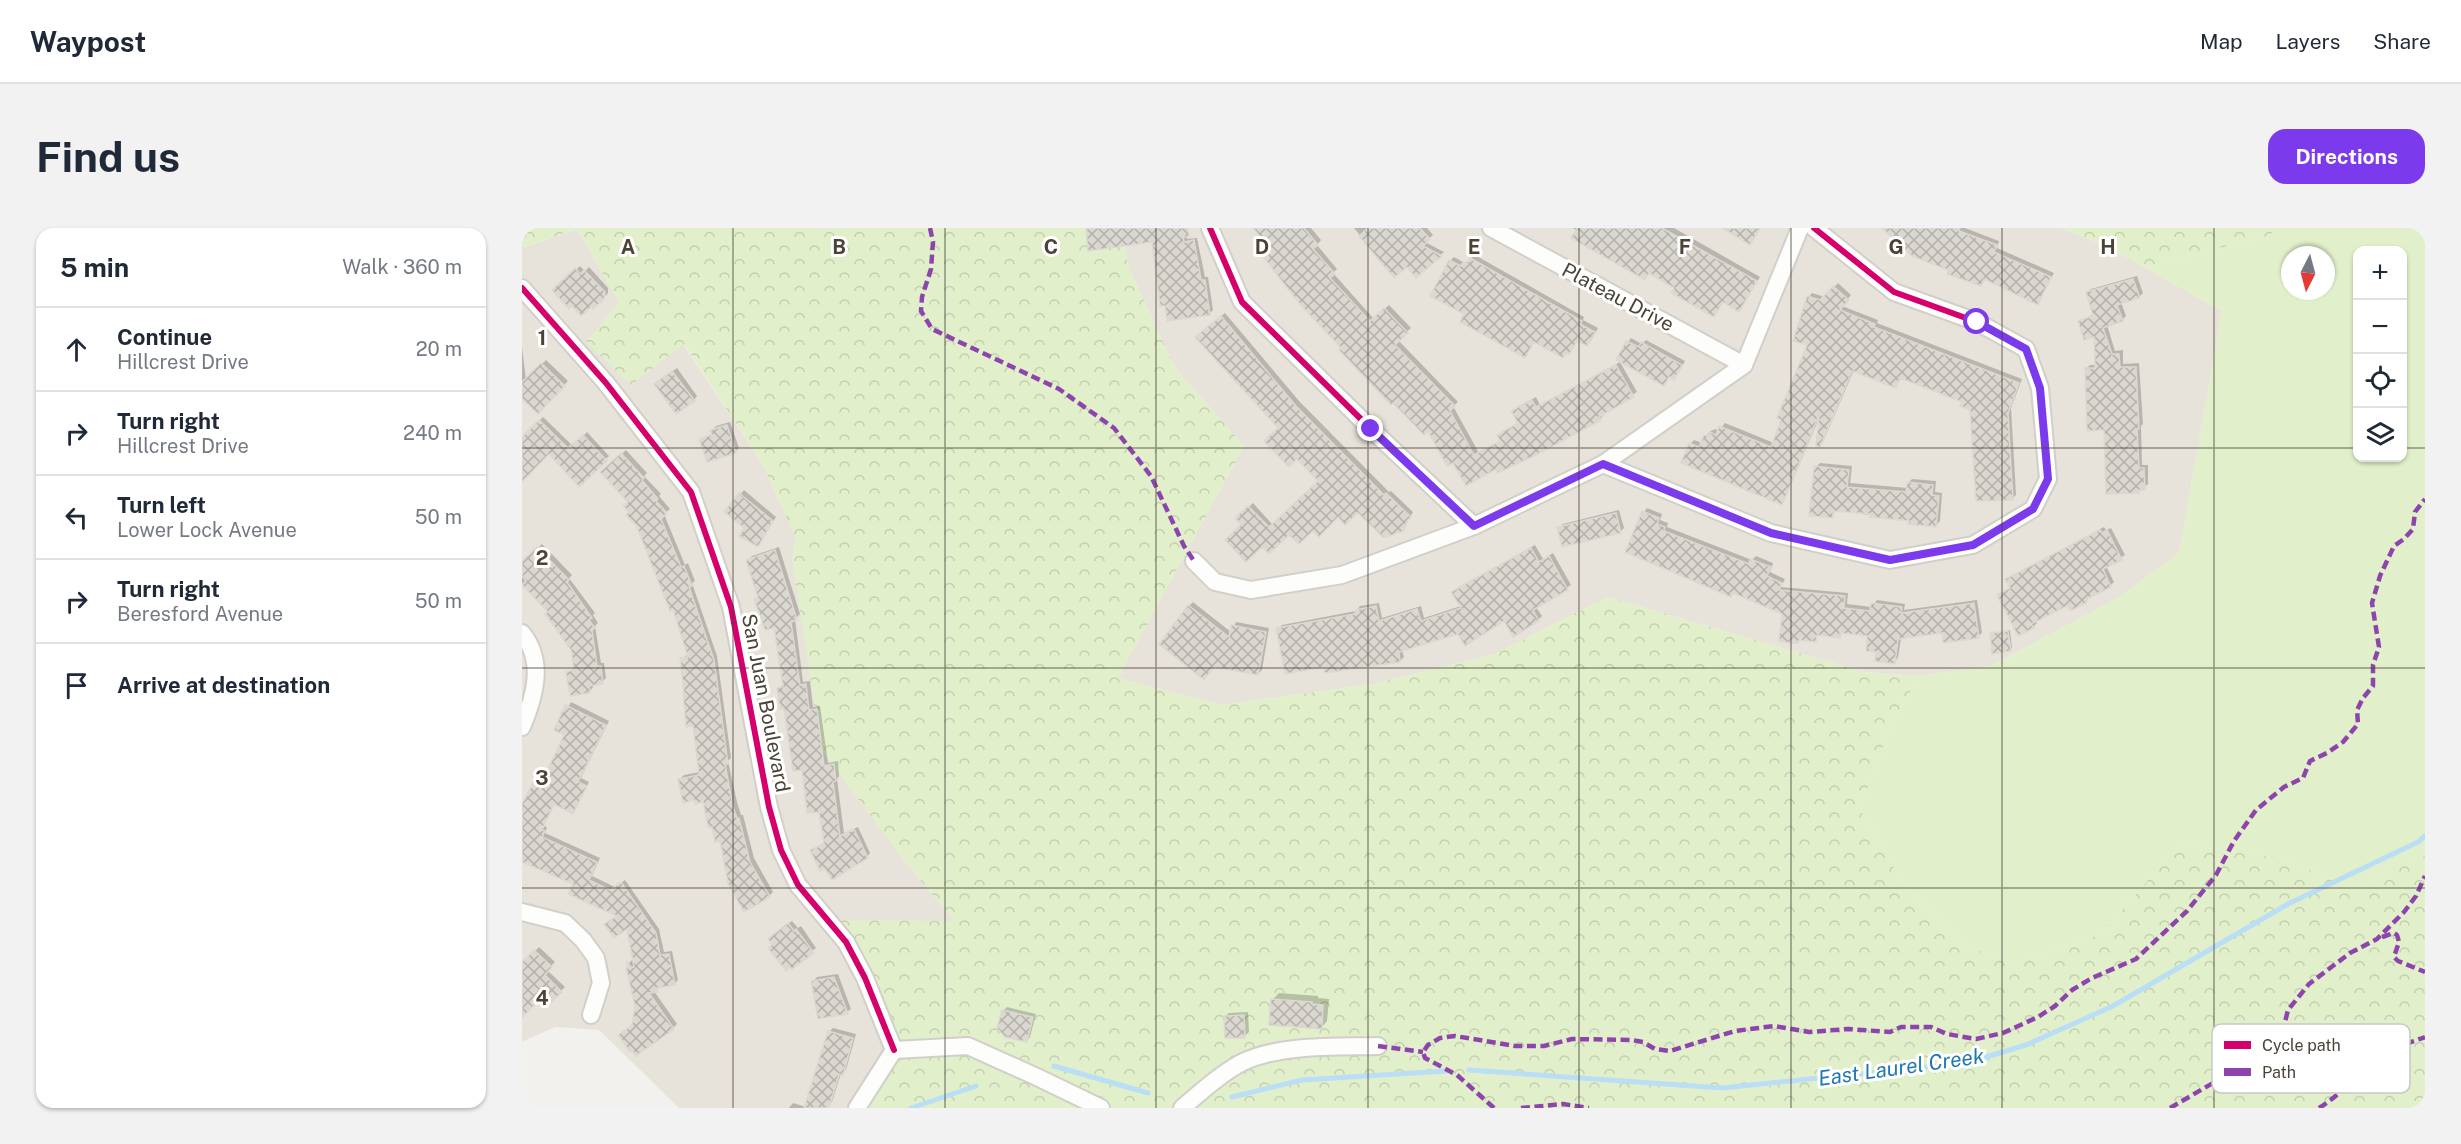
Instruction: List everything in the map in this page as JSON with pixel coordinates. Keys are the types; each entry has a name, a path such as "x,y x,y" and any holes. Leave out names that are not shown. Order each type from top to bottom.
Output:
{"street":[{"path":"1210,228 1242,302 1474,526"},
{"name":"Plateau Drive","path":"1491,228 1744,365"},
{"path":"1194,561 1215,582 1251,590 1342,575 1474,526 1603,464 1744,365 1800,228"},
{"path":"1603,464 1771,533 1890,560 1973,545 2033,509 2048,479 2040,388 2026,349 1977,322 1894,292 1814,228"},
{"name":"San Juan Boulevard","path":"522,288 606,383 691,492 730,607 770,807 781,850 798,885 846,942 865,978 894,1050"},
{"path":"522,633 532,645 537,677 532,703 522,727"},
{"path":"522,912 565,923 583,940 596,958 601,983 591,1015"},
{"path":"857,1108 894,1050 968,1046 1101,1108"},
{"path":"1182,1108 1224,1074 1243,1062 1264,1054 1296,1049 1378,1046"}],"shaded area":[{"path":"1121,228 2060,228 2105,245 2222,311 2179,553 2118,598 1991,666 1919,676 1864,672 1608,597 1495,654 1373,684 1222,705 1117,678 1244,446 1175,368 1129,268"},
{"path":"577,229 619,302 587,342 683,344 762,463 796,538 792,558 900,855 955,922 857,976 886,1049 852,1108 679,1108 599,1030 555,1027 522,1042 522,244 525,247"}],"green space":[{"path":"522,228 1121,228 1129,268 1175,368 1244,446 1118,678 1222,705 1373,684 1495,654 1608,597 1864,672 1919,676 1892,723 1860,809 1905,887 1962,945 2017,964 2101,934 2180,844 2278,858 2357,888 2425,856 2425,1108 852,1108 886,1049 857,976 822,920 954,921 900,855 821,749 792,558 796,538 762,463 684,344 631,385 586,342 619,302 577,229 524,247"},
{"path":"2060,228 2281,228 2267,236 2144,267 2105,245"},
{"path":"2281,228 2425,228 2425,856 2357,888 2278,858 2180,844 2101,934 2017,964 1962,945 1905,887 1860,809 1892,723 1919,676 1991,666 2118,598 2179,553 2222,311 2144,267 2267,236"}],"building":[{"path":"1188,228 1189,237 1183,237 1184,242 1194,240 1201,280 1205,280 1210,315 1167,321 1165,306 1160,306 1152,242 1088,251 1086,229"},
{"path":"1253,228 1304,228 1318,245 1313,249 1335,274 1330,278 1370,321 1384,308 1408,333 1395,345 1455,406 1450,411 1474,455 1500,441 1497,435 1518,423 1511,411 1532,400 1536,407 1616,365 1634,397 1599,417 1601,420 1542,452 1498,473 1496,469 1466,486 1453,463 1447,466 1428,431 1424,435 1393,403 1391,405 1299,303 1264,258 1272,251"},
{"path":"1368,228 1420,228 1430,239 1423,246 1442,256 1416,278 1407,267 1394,278 1359,236"},
{"path":"1577,228 1662,228 1757,281 1739,312 1723,302 1714,317 1671,293 1674,288 1649,273 1645,280 1571,238"},
{"path":"1722,228 1760,228 1750,245"},
{"path":"1882,228 1960,228 1959,231 1997,245 1994,252 2051,277 2038,305 1984,279 1981,286 1947,274 1948,270 1912,256"},
{"path":"1470,258 1582,321 1580,324 1595,332 1587,346 1577,341 1569,355 1566,353 1563,358 1534,342 1525,358 1460,322 1464,314 1430,296 1449,260 1461,266 1463,262 1467,264"},
{"path":"575,268 580,274 584,270 605,292 604,299 581,316 572,306 569,309 552,290"},
{"path":"2133,279 2140,298 2117,305 2123,321 2103,328 2112,354 2119,354 2120,367 2136,367 2139,468 2144,468 2145,490 2139,490 2139,493 2106,494 2104,430 2087,431 2085,368 2095,368 2094,337 2084,340 2078,321 2093,316 2086,292"},
{"path":"1833,286 1849,300 1840,310 1875,324 1874,327 2019,383 2008,413 2013,500 1976,501 1970,410 1960,406 1962,402 1900,378 1896,388 1852,371 1820,447 1816,446 1819,415 1782,505 1681,463 1689,443 1699,447 1704,435 1708,436 1710,432 1716,435 1719,426 1771,447 1781,420 1777,418 1807,345 1793,341 1807,296 1820,300"},
{"path":"1221,316 1296,406 1384,495 1386,493 1411,517 1404,531 1384,538 1358,513 1345,525 1338,517 1319,537 1313,531 1299,544 1289,535 1269,554 1262,547 1246,562 1225,540 1241,525 1235,518 1248,506 1269,527 1318,481 1297,459 1289,467 1264,441 1278,428 1195,337"},
{"path":"1626,341 1639,347 1641,342 1682,365 1674,380 1669,377 1664,386 1616,360"},
{"path":"541,363 565,386 538,414 522,399 522,382"},
{"path":"672,371 695,401 676,414 654,384"},
{"path":"539,420 568,448 583,435 607,461 579,487 549,454 522,482 522,437"},
{"path":"727,425 736,453 707,462 699,439 712,435 710,430"},
{"path":"621,453 644,478 642,480 667,513 661,519 681,567 684,566 692,586 689,587 714,660 728,764 725,764 733,807 739,818 750,862 770,897 744,912 728,883 720,841 715,842 712,827 708,827 703,802 695,804 695,800 683,803 678,779 699,775 693,726 686,727 680,658 688,657 673,610 670,611 636,525 626,515 629,512 623,506 628,502 600,472"},
{"path":"1814,466 1849,470 1847,487 1906,492 1907,482 1933,485 1932,495 1939,496 1936,527 1908,524 1909,521 1870,517 1870,514 1833,511 1833,518 1809,516"},
{"path":"739,493 773,521 758,547 739,536 744,528 724,512"},
{"path":"1642,511 1659,518 1657,524 1665,527 1664,531 1749,564 1750,559 1771,567 1767,576 1782,583 1779,590 1845,596 1844,608 1870,611 1871,603 1902,607 1901,613 1974,603 1979,638 1943,643 1942,633 1898,639 1895,664 1875,661 1876,652 1866,651 1867,636 1840,633 1840,638 1817,635 1816,642 1799,640 1798,644 1779,641 1782,614 1733,593 1731,597 1625,552"},
{"path":"1616,513 1621,533 1562,547 1557,527"},
{"path":"2100,530 2102,533 2107,530 2122,560 2103,569 2111,587 2085,600 2086,603 2070,611 2067,606 2031,624 2034,628 2018,636 1997,595 2010,588 2005,579"},
{"path":"537,547 569,580 567,582 592,618 589,620 595,628 592,630 597,666 601,666 603,684 589,686 590,693 570,696 566,672 574,670 571,650 545,614 548,612 522,585 526,581 522,576 522,561"},
{"path":"1531,548 1539,562 1549,556 1568,590 1533,610 1539,621 1513,637 1504,621 1465,646 1458,634 1399,652 1400,662 1325,673 1324,667 1285,674 1276,628 1355,614 1355,610 1376,606 1379,621 1417,609 1421,621 1461,608 1451,592"},
{"path":"775,550 797,620 791,622 800,685 806,684 809,710 817,709 824,766 834,764 836,781 833,782 840,836 854,829 868,858 832,880 825,869 820,871 810,850 824,844 819,812 807,813 802,770 793,771 784,709 780,709 777,688 783,687 774,628 765,630 754,599 758,598 746,560"},
{"path":"1188,605 1229,637 1231,625 1266,632 1258,675 1214,667 1204,680 1159,644"},
{"path":"2008,631 2011,651 1992,654 1990,633"},
{"path":"565,705 606,725 578,782 587,786 573,814 554,804 542,830 545,831 542,837 597,862 589,880 610,890 621,882 656,933 660,955 669,954 675,985 657,988 658,992 649,993 674,1029 636,1056 632,1050 630,1052 618,1035 632,1025 635,1006 626,968 628,968 627,962 634,967 627,929 614,938 604,924 617,916 568,894 573,884 522,862 522,804 535,779 539,781 542,774 545,775 564,735 554,730"},
{"path":"788,923 794,931 796,929 814,953 786,971 768,948 772,945 768,939"},
{"path":"534,950 552,967 545,975 562,992 548,1005 541,998 522,1018 522,962"},
{"path":"834,977 848,1014 818,1019 811,981"},
{"path":"1271,999 1323,1005 1322,1029 1269,1025"},
{"path":"1002,1010 1033,1017 1027,1042 1005,1037 997,1028"},
{"path":"1244,1015 1245,1038 1225,1038 1224,1016"},
{"path":"828,1031 853,1038 843,1076 839,1074 829,1108 804,1108"}],"waterway":[{"name":"East Laurel Creek","path":"1469,1070 1722,1088 1966,1063 2026,1045 2113,1006 2288,904 2418,842 2425,836"},
{"name":"East Laurel Creek","path":"1054,1066 1148,1093"},
{"name":"East Laurel Creek","path":"1232,1097 1302,1080 1446,1071"},
{"name":"East Laurel Creek","path":"911,1108 976,1086"}],"marked path":[{"path":"930,228 933,242 931,269 922,297 921,311 932,329 1059,389 1114,428 1151,476 1184,546 1194,561"},
{"path":"1494,1108 1457,1075 1425,1058 1423,1052 1428,1045 1440,1038 1455,1036 1515,1046 1544,1046 1572,1039 1632,1040 1643,1042 1655,1049 1670,1051 1735,1031 1774,1026 1809,1032 1848,1029 1890,1032 1901,1027 1931,1027 1947,1034 1976,1039 2003,1033 2038,1017 2055,1006 2072,990 2092,978 2136,959 2187,911 2216,875 2234,841 2256,810 2284,787 2303,778 2310,761 2343,742 2358,724 2357,710 2373,686 2373,665 2379,647 2372,603 2380,576 2394,546 2413,529 2415,512 2425,499"},
{"path":"2284,1024 2288,1010 2309,984 2350,953 2377,939 2404,912 2416,896 2425,876"},
{"path":"2382,937 2394,933 2397,935 2399,942 2394,957 2398,961 2425,972"},
{"path":"2410,1043 2425,1037"},
{"path":"1378,1046 1423,1052"},
{"path":"2170,1108 2212,1084"},
{"path":"2319,1108 2339,1093"},
{"path":"1521,1108 1563,1104 1589,1108"}],"cycle path":[{"path":"1210,228 1242,302 1474,526"},
{"path":"1603,464 1771,533 1890,560 1973,545 2033,509 2048,479 2040,388 2026,349 1977,322 1894,292 1814,228"},
{"path":"522,288 606,383 691,492 731,607 769,807 781,850 798,885 846,942 865,978 894,1050"}],"route":[{"path":"1371,429 1474,526 1603,464 1771,533 1890,560 1973,545 2033,509 2048,479 2040,388 2026,349 1977,322"}]}
